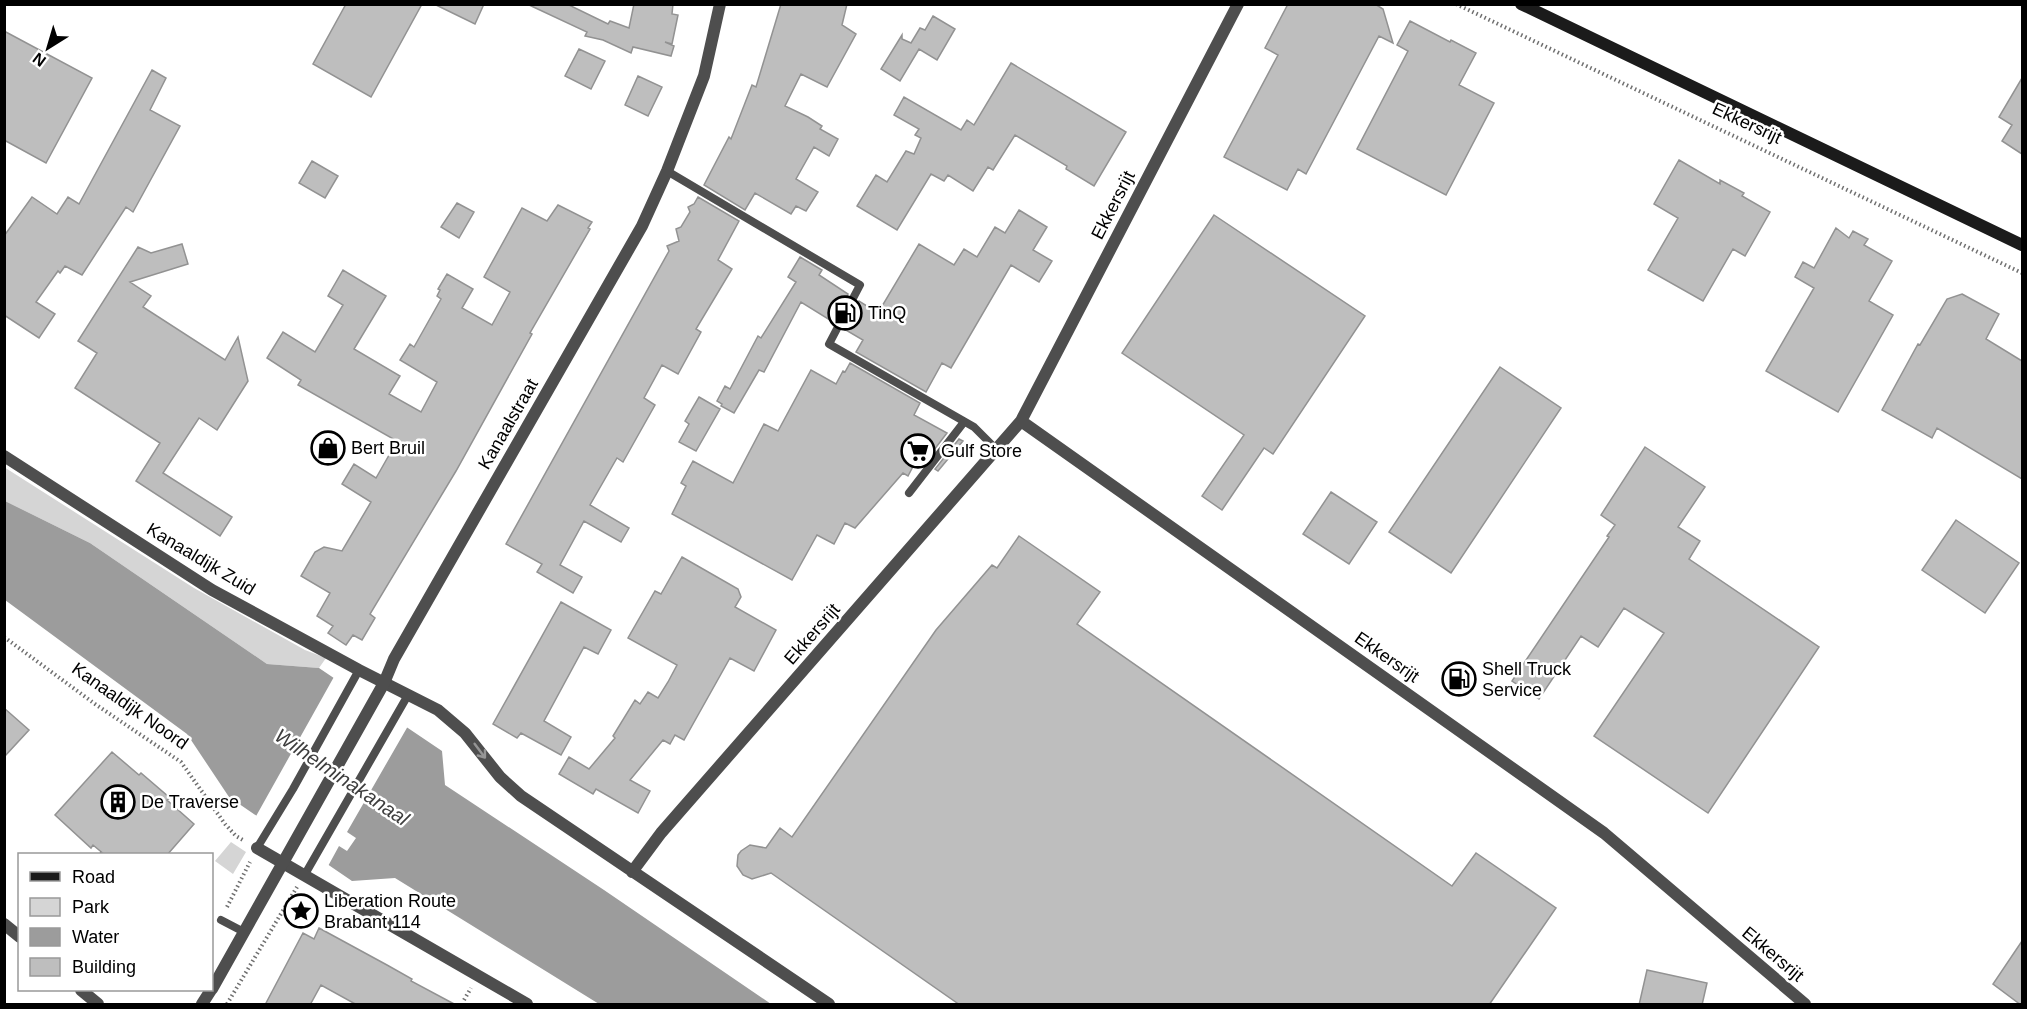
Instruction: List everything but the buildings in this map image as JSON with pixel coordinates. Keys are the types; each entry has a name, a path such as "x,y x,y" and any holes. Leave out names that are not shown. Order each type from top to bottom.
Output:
{"main road":[{"name":"Ekkersrijt","path":"1521,4 2022,245"}],"street":[{"name":"Kanaalstraat","path":"213,986 384,683 394,659 642,226 667,171 704,76 720,4"},
{"name":"Ekkersrijt","path":"632,872 661,833 1021,421 1238,4"},
{"name":"Ekkersrijt","path":"1021,421 1604,833 1805,1005"},
{"name":"Kanaaldijk Zuid","path":"4,456 212,590 384,683"},
{"path":"384,683 438,711 457,726 473,742 500,777 516,791 829,1005"},
{"path":"257,848 527,1005"},
{"path":"4,924 18,935"},
{"path":"82,991 98,1005"},
{"name":"Kanaalstraat","path":"202,1005 210,991"}],"lane":[{"path":"667,171 860,285 829,344 974,427 997,450"},
{"path":"909,493 964,422"},
{"path":"257,848 359,670"},
{"path":"304,876 408,695"},
{"path":"221,920 244,932"}],"path":[{"name":"Ekkersrijt","path":"1456,4 2022,273"},
{"name":"Kanaaldijk Noord","path":"4,637 95,704 181,762 225,824 236,836 257,848"},
{"path":"221,920 257,848"},
{"path":"227,1005 304,876"}],"green space":[{"path":"4,467 194,588 305,650 326,658 319,668 267,664 90,543 5,501"},
{"path":"231,842 246,852 233,874 215,861"}],"water":[{"name":"Wilhelminakanaal","path":"5,501 90,543 267,664 319,668 442,751 445,785 771,1004 599,1004 395,878 352,881 229,797 187,734 5,600"}],"pier":[{"path":"335,675 408,726 347,832 356,838 347,851 339,846 327,868 255,818"}],"place":[{"name":"TinQ","path":"845,313"},
{"name":"Bert Bruil","path":"328,448"},
{"name":"Gulf Store","path":"918,451"},
{"name":"Shell Truck Service","path":"1459,679"},
{"name":"De Traverse","path":"118,802"},
{"name":"Liberation Route Brabant 114","path":"301,911"}]}
